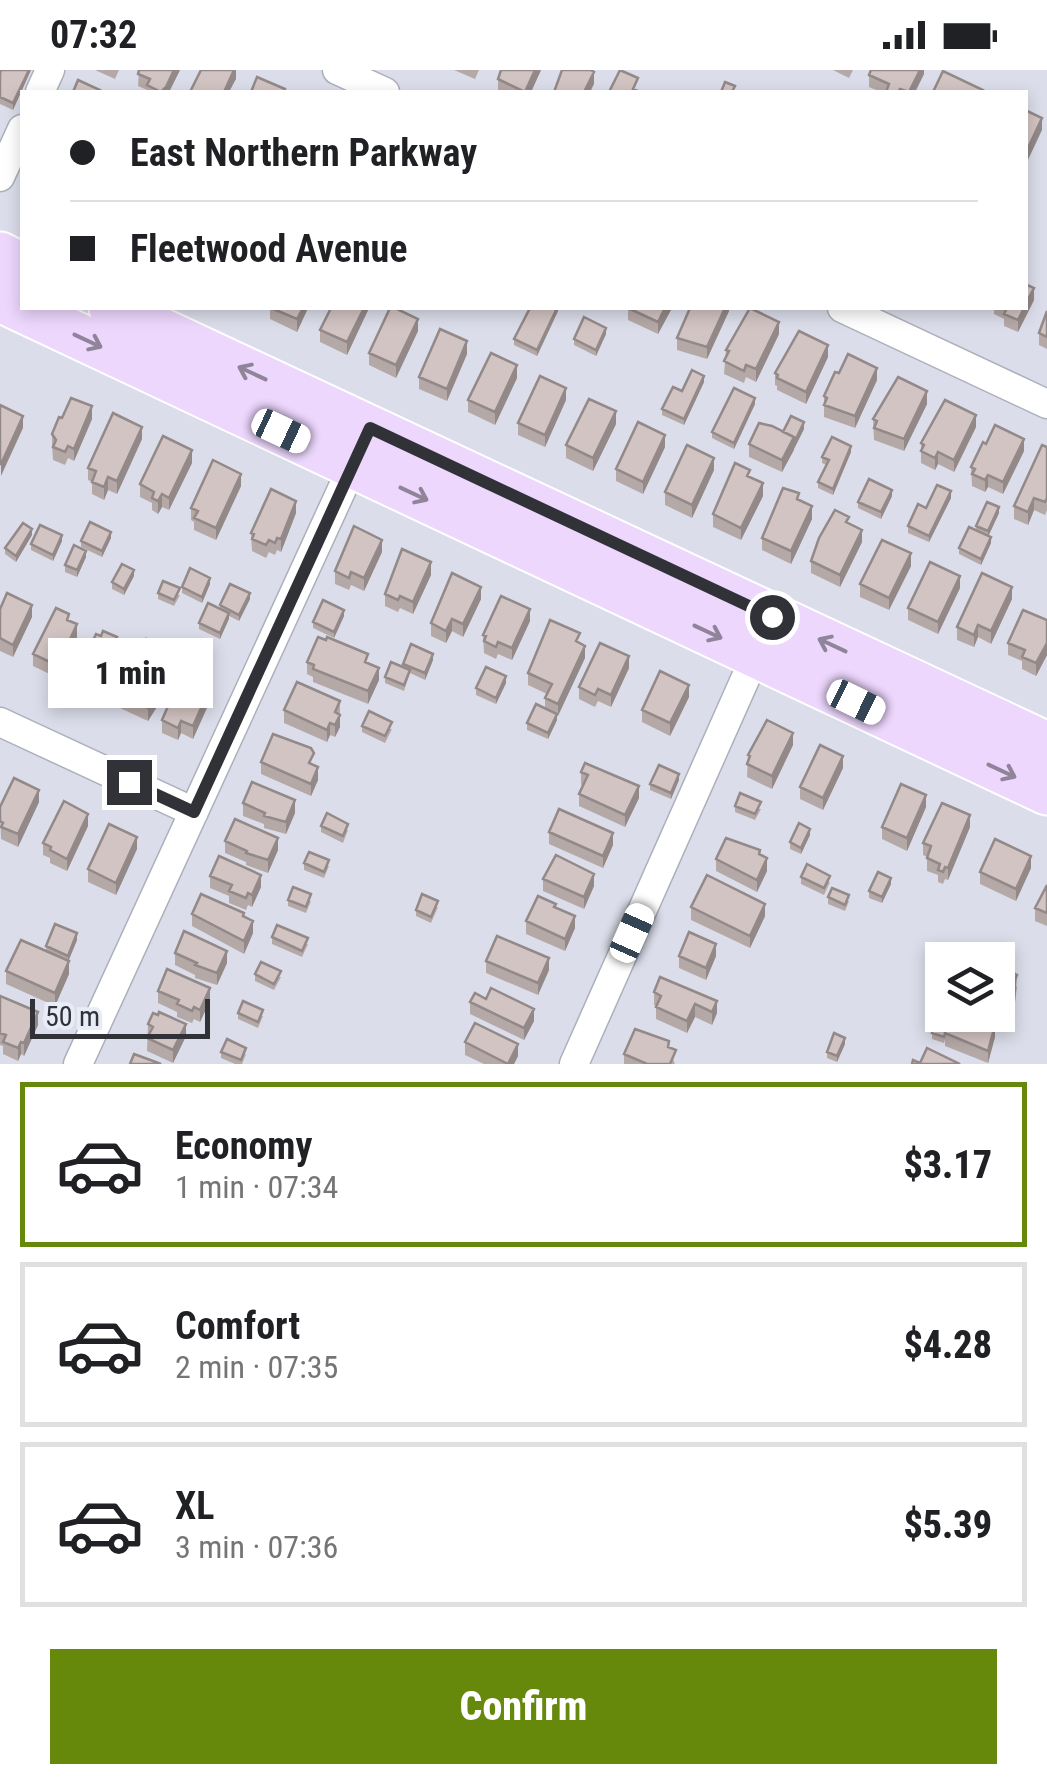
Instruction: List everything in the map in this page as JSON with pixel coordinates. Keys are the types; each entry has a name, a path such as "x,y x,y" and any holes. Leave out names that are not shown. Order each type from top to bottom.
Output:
{"main road":[{"path":"27,310 361,447 764,636 1047,792"},
{"path":"116,310 361,447"},
{"path":"764,636 1047,746"}],"street":[{"path":"337,70 381,90"},
{"path":"0,177 20,133"},
{"path":"846,310 1047,404"},
{"path":"78,1064 361,447"},
{"path":"574,1064 764,636"},
{"path":"0,722 194,812"}],"building":[{"path":"1,70 29,70 13,103 0,97"},
{"path":"139,70 174,70 163,90 147,85 150,79 138,74"},
{"path":"201,70 234,70 225,90 191,90"},
{"path":"501,70 535,70 526,90 498,79"},
{"path":"562,70 594,72 585,90 555,90"},
{"path":"620,70 638,78 635,90 610,90"},
{"path":"871,70 920,70 910,90 887,90 889,84 869,75"},
{"path":"943,71 983,90 934,90"},
{"path":"257,77 285,89 285,90 252,90"},
{"path":"78,80 100,90 74,90"},
{"path":"725,82 735,86 733,90 722,90"},
{"path":"1028,111 1042,118 1028,148"},
{"path":"276,310 302,310 297,319"},
{"path":"330,310 363,310 347,342 320,330"},
{"path":"389,310 399,310 418,319 396,365 369,353"},
{"path":"529,310 556,310 537,350 514,339"},
{"path":"632,310 664,310 658,322"},
{"path":"689,310 724,310 707,347 677,338"},
{"path":"749,310 779,322 756,369 746,365 744,371 724,361 729,351 726,350"},
{"path":"1006,310 1023,310 1018,320 1004,314"},
{"path":"1047,311 1047,337 1039,333"},
{"path":"584,317 606,328 596,350 574,339"},
{"path":"440,329 467,341 447,389 419,377"},
{"path":"799,331 828,345 806,392 777,378 775,373"},
{"path":"491,353 517,365 495,412 468,400"},
{"path":"848,354 877,368 855,416 824,405 835,372 839,373"},
{"path":"692,370 704,376 684,419 662,409 673,387 682,391"},
{"path":"540,376 566,388 545,435 518,423"},
{"path":"898,377 927,391 904,439 874,428 877,421 873,419"},
{"path":"734,388 755,398 734,443 712,432"},
{"path":"71,398 92,406 74,449 68,446 65,452 53,447 56,440 52,434"},
{"path":"589,399 616,411 593,458 566,445"},
{"path":"945,400 976,415 954,460 938,452 935,458 921,451 921,443"},
{"path":"0,405 23,416 1,464 0,463"},
{"path":"113,413 142,427 117,481 108,477 104,487 92,482 96,471 88,468"},
{"path":"791,416 804,422 794,443 794,437 783,432"},
{"path":"638,422 665,435 643,482 616,469"},
{"path":"759,423 794,437 782,460 749,444"},
{"path":"995,425 1024,439 1003,482 988,475 985,480 972,474 975,469 971,467"},
{"path":"163,436 192,450 169,498 162,494 158,501 152,498 154,492 140,484"},
{"path":"832,437 851,446 833,489 818,482 829,460 822,457"},
{"path":"687,445 714,458 692,505 665,492"},
{"path":"1042,445 1047,447 1047,498 1045,502 1034,498 1028,512 1014,506"},
{"path":"213,460 241,474 216,528 194,518 198,511 191,508"},
{"path":"735,463 750,470 747,476 763,483 741,528 713,514"},
{"path":"869,479 892,490 881,512 858,502"},
{"path":"937,485 951,491 929,536 908,526 918,504 926,508"},
{"path":"783,488 799,493 797,499 812,506 791,551 762,538"},
{"path":"271,489 296,501 281,539 277,538 275,543 269,540 266,545 252,539 251,533"},
{"path":"987,502 999,507 988,531 976,526"},
{"path":"835,510 849,517 846,522 862,530 840,575 811,561"},
{"path":"90,522 111,532 102,551 81,541"},
{"path":"23,523 32,529 16,556 5,548"},
{"path":"40,525 62,535 53,555 31,544"},
{"path":"354,526 382,540 364,578 351,572 349,578 335,571"},
{"path":"969,527 991,537 981,559 959,548"},
{"path":"882,540 911,553 889,598 860,584"},
{"path":"74,545 86,551 77,570 65,565"},
{"path":"402,549 431,562 413,602 385,594"},
{"path":"930,562 960,576 938,622 908,608"},
{"path":"122,564 134,570 124,589 112,582"},
{"path":"190,568 210,578 202,597 182,587"},
{"path":"452,573 481,587 463,624 452,619 446,631 431,623"},
{"path":"982,573 1012,587 991,631 978,625 974,635 957,627"},
{"path":"163,581 180,588 174,600 158,593"},
{"path":"230,584 250,593 239,615 220,605"},
{"path":"7,593 32,605 13,645 0,638 0,609"},
{"path":"501,596 530,609 512,648 484,641 483,635"},
{"path":"323,600 344,610 334,632 313,622"},
{"path":"208,603 229,613 220,633 199,623"},
{"path":"56,608 69,614 67,620 77,624 58,666 33,654"},
{"path":"1023,610 1047,620 1047,643 1036,663 1022,657 1025,650 1008,643"},
{"path":"550,620 580,633 576,641 585,646 558,704 545,698 552,684 528,673"},
{"path":"103,631 117,637 114,643 121,646 121,653 101,687 77,675 96,634 101,636"},
{"path":"318,637 368,654 365,662 379,668 368,691 313,669 314,665 307,662"},
{"path":"146,639 174,651 160,689 148,708 120,696"},
{"path":"600,643 629,656 611,695 598,689 595,695 579,687"},
{"path":"411,644 433,654 425,673 403,664"},
{"path":"391,662 410,670 404,685 385,677"},
{"path":"486,667 506,676 496,698 476,688"},
{"path":"660,671 689,685 670,723 642,710"},
{"path":"187,672 196,676 193,681 210,688 193,726 181,721 178,728 162,720 181,676"},
{"path":"297,682 340,701 335,725 330,723 327,730 284,710"},
{"path":"536,704 557,714 548,733 527,723"},
{"path":"369,711 392,722 385,736 362,726"},
{"path":"767,720 793,733 772,776 747,764"},
{"path":"273,734 311,748 314,753 309,763 318,767 311,784 261,762"},
{"path":"820,745 843,756 823,798 800,787"},
{"path":"585,763 639,786 625,815 579,794 588,775 581,772"},
{"path":"659,765 679,774 671,793 650,784"},
{"path":"14,778 39,790 18,834 1,827 0,821 0,807"},
{"path":"252,782 295,800 286,822 264,816 265,813 243,803"},
{"path":"901,784 926,795 907,838 882,827"},
{"path":"740,793 761,802 755,814 735,806"},
{"path":"64,801 88,814 67,859 43,843"},
{"path":"942,803 970,815 943,872 938,870 940,864 927,858 931,846 923,843"},
{"path":"559,809 613,833 603,856 549,832"},
{"path":"327,813 348,824 343,836 321,826"},
{"path":"235,819 278,838 268,860 225,841"},
{"path":"799,823 810,829 801,848 790,842"},
{"path":"109,824 137,837 116,883 88,869"},
{"path":"726,838 760,850 759,854 767,858 757,880 716,859"},
{"path":"995,839 1031,856 1016,889 980,872"},
{"path":"309,852 329,860 324,872 304,863"},
{"path":"556,855 594,874 584,897 543,879"},
{"path":"219,856 261,875 252,895 248,893 246,898 229,891 232,885 210,876"},
{"path":"807,864 830,876 824,888 801,877"},
{"path":"878,872 891,878 882,897 869,891"},
{"path":"707,875 765,904 750,936 691,907"},
{"path":"1047,885 1047,913 1035,908"},
{"path":"293,887 311,894 306,907 288,900"},
{"path":"832,888 849,895 845,905 828,897"},
{"path":"201,894 253,921 244,941 192,914"},
{"path":"422,894 438,901 431,917 416,910"},
{"path":"538,896 575,916 565,939 526,921"},
{"path":"55,924 77,933 68,956 46,946"},
{"path":"277,925 308,938 302,951 272,937"},
{"path":"184,931 227,951 217,973 175,953"},
{"path":"689,932 716,944 706,968 679,956"},
{"path":"497,936 549,958 538,983 486,961"},
{"path":"21,940 69,961 55,993 6,971"},
{"path":"261,962 281,971 274,984 255,974"},
{"path":"167,969 210,988 200,1010 194,1007 192,1011 158,991"},
{"path":"660,977 717,1001 712,1012 695,1004 687,1021 656,1007 661,996 654,992"},
{"path":"491,988 534,1009 524,1028 470,1002 475,993 486,999"},
{"path":"0,996 38,1012 18,1048 3,1042 6,1035 0,1033"},
{"path":"243,1001 263,1010 258,1022 238,1013"},
{"path":"153,1013 186,1024 173,1050 147,1038 153,1027 148,1024"},
{"path":"475,1023 518,1044 508,1064 465,1042"},
{"path":"635,1029 669,1041 668,1047 676,1050 670,1064 647,1064 624,1054"},
{"path":"945,1032 993,1032 988,1051"},
{"path":"834,1033 845,1038 837,1056 827,1052"},
{"path":"227,1039 246,1048 241,1060 221,1052"},
{"path":"927,1048 960,1064 912,1064 913,1060 920,1063"},
{"path":"134,1054 161,1064 130,1064"}],"route":[{"path":"129,782 194,812 370,428 772,617"}]}
